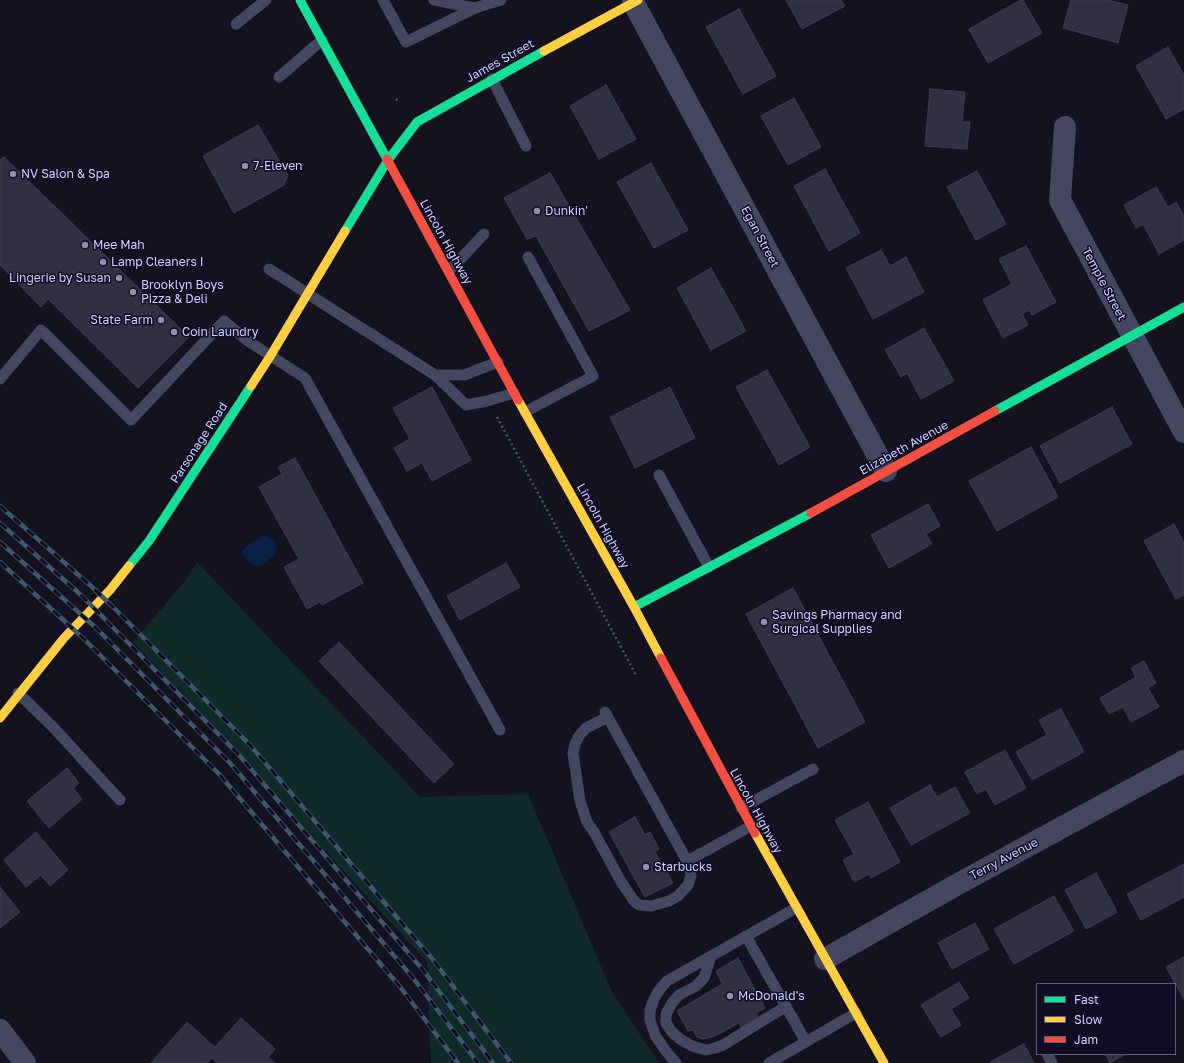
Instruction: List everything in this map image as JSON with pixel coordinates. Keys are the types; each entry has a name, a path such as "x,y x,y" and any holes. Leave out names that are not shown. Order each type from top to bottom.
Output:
{"street":[{"name":"Lincoln Highway","path":"300,0 449,271 514,393 634,607 741,808 884,1063"},
{"name":"James Street","path":"388,160 417,122 635,1"},
{"name":"Egan Street","path":"635,1 886,471"},
{"name":"Temple Street","path":"1066,127 1060,200 1184,432"},
{"name":"Parsonage Road","path":"0,718 64,638 110,590 148,541 271,355 388,160"},
{"name":"Elizabeth Avenue","path":"634,607 830,504 886,471 1184,307"},
{"name":"Terry Avenue","path":"825,959 958,884 1184,762"},
{"path":"0,1030 25,1063"}],"lane":[{"path":"236,24 266,0"},
{"path":"384,0 406,42 475,8 501,0"},
{"path":"434,0 475,8"},
{"path":"279,77 322,40"},
{"path":"492,79 526,146"},
{"path":"449,271 484,234"},
{"path":"525,412 593,376 528,257"},
{"path":"269,269 435,375 466,405 487,401 514,393"},
{"path":"0,379 41,330 131,420 224,321 248,341 305,378 500,730"},
{"path":"435,375 464,375 498,362"},
{"path":"658,475 709,567"},
{"path":"18,694 53,727 120,800"},
{"path":"606,714 687,861 691,876 688,885 678,896 651,906 639,905 634,901 620,880 587,822 580,801 573,753 577,740 586,728 606,714"},
{"path":"741,808 813,769"},
{"path":"687,861 751,826"},
{"path":"676,1063 655,1035 650,1020 650,1010 655,997 667,981 796,908"},
{"path":"746,936 806,1042"},
{"path":"710,956 704,978 696,986 679,995 672,1003 666,1014 666,1023 672,1032 680,1039 692,1046 706,1050 715,1048 723,1045 785,1007"},
{"path":"770,1063 856,1013"}],"path":[{"path":"496,416 636,675"}],"green space":[{"path":"197,562 420,797 528,794 612,992 659,1063 431,1063 427,962 133,642 186,580"}],"water":[{"path":"264,536 273,539 277,548 275,555 261,566 254,566 241,552 249,544"}],"building":[{"path":"786,0 841,0 845,6 802,29"},
{"path":"1023,0 1042,33 988,63 969,29"},
{"path":"1071,0 1108,0 1128,5 1118,43 1063,28"},
{"path":"739,9 776,76 743,94 706,27"},
{"path":"1168,47 1184,75 1184,109 1166,119 1136,66"},
{"path":"606,85 636,139 599,159 570,106"},
{"path":"930,89 965,92 962,122 970,122 967,149 925,146"},
{"path":"794,98 821,147 788,165 761,116"},
{"name":"7-Eleven","path":"258,125 288,175 284,185 234,213 203,156"},
{"path":"4,157 189,337 138,388 48,299 41,307 0,265 0,160"},
{"path":"651,163 688,230 654,248 617,182"},
{"path":"825,169 860,233 829,251 794,186"},
{"path":"977,171 1006,224 976,240 947,187"},
{"path":"550,173 630,310 589,331 536,236 527,239 504,198"},
{"path":"1156,187 1168,207 1176,202 1184,216 1184,240 1159,254 1143,224 1136,228 1124,205"},
{"path":"1026,246 1056,302 1032,315 1029,310 1022,314 1028,325 1003,338 983,300 1012,284 999,259"},
{"path":"881,250 890,266 906,257 924,292 873,319 846,268"},
{"path":"711,268 746,331 711,350 677,288"},
{"path":"924,328 954,381 921,399 907,373 901,377 885,350"},
{"path":"767,370 810,447 779,465 736,387"},
{"path":"432,387 471,460 432,481 422,463 407,471 394,448 410,439 393,408"},
{"path":"670,387 695,438 635,468 610,417"},
{"path":"1112,407 1132,444 1060,483 1040,446"},
{"path":"1031,447 1058,497 997,531 969,481"},
{"path":"295,458 363,583 322,605 320,602 307,609 284,567 299,559 259,487 282,474 278,467"},
{"path":"928,504 940,526 926,534 932,544 889,568 871,535"},
{"path":"1174,524 1184,543 1184,595 1176,599 1144,541"},
{"path":"506,563 520,587 460,620 447,596"},
{"path":"793,588 865,722 818,748 746,614"},
{"path":"339,642 454,764 434,783 319,661"},
{"path":"1144,661 1156,683 1148,688 1159,707 1131,722 1123,707 1109,714 1100,698 1136,677 1131,668"},
{"path":"1061,709 1084,752 1032,780 1016,752 1047,735 1039,720"},
{"path":"1005,750 1026,788 995,805 986,789 977,794 965,772"},
{"path":"67,768 79,783 73,788 82,799 49,828 27,801"},
{"path":"930,785 937,797 955,787 970,813 911,845 890,808"},
{"path":"868,802 900,862 871,878 869,874 854,882 843,860 854,854 835,820"},
{"name":"Starbucks","path":"635,817 645,835 650,832 659,849 655,852 673,883 645,897 609,832"},
{"path":"36,832 68,870 50,886 41,875 26,887 4,860"},
{"path":"1184,864 1184,897 1141,920 1127,894"},
{"path":"1096,873 1117,912 1086,929 1065,890"},
{"path":"0,887 20,912 0,928"},
{"path":"1054,896 1074,931 1014,964 994,929"},
{"path":"975,923 989,949 952,969 938,943"},
{"path":"1184,957 1184,999 1176,983 1166,967"},
{"name":"McDonald's","path":"738,958 765,1008 756,1013 758,1017 741,1027 739,1023 713,1037 703,1039 697,1037 693,1030 688,1031 677,1011 722,984 716,971"},
{"path":"959,982 969,998 951,1009 961,1025 941,1037 921,1005"},
{"path":"241,1018 275,1049 268,1057 275,1063 217,1063 212,1058 207,1063 151,1063 187,1022 215,1047"},
{"path":"1024,1044 1034,1063 990,1062"},
{"path":"1106,1055 1124,1055 1110,1063"}],"railway":[{"path":"0,506 91,586 250,745 434,961 511,1063"},
{"path":"0,523 82,596 239,755 423,970 493,1063"},
{"path":"0,542 95,627 230,763 413,978 478,1063"},
{"path":"0,562 84,639 219,774 401,988 458,1063"}],"traffic: fast":[{"path":"300,0 387,159"},
{"path":"345,231 388,160 417,122 544,51"},
{"path":"995,411 1184,307"},
{"path":"129,566 149,541 251,386"},
{"path":"634,607 811,513"}],"traffic: slow":[{"path":"544,51 638,0"},
{"path":"251,386 345,231"},
{"path":"518,400 661,658"},
{"path":"0,718 64,638 110,590 129,566"},
{"path":"755,833 884,1063"}],"traffic: jam":[{"path":"387,159 518,400"},
{"path":"811,513 995,411"},
{"path":"661,658 755,833"}],"place":[{"name":"7-Eleven","path":"245,166"},
{"name":"NV Salon & Spa","path":"13,174"},
{"name":"Dunkin'","path":"537,211"},
{"name":"Mee Mah","path":"85,245"},
{"name":"Lamp Cleaners I","path":"103,262"},
{"name":"Lingerie by Susan","path":"119,278"},
{"name":"Brooklyn Boys Pizza & Deli","path":"133,292"},
{"name":"State Farm","path":"161,320"},
{"name":"Coin Laundry","path":"174,332"},
{"name":"Savings Pharmacy and Surgical Supplies","path":"764,622"},
{"name":"Starbucks","path":"646,867"},
{"name":"McDonald's","path":"730,996"}]}
